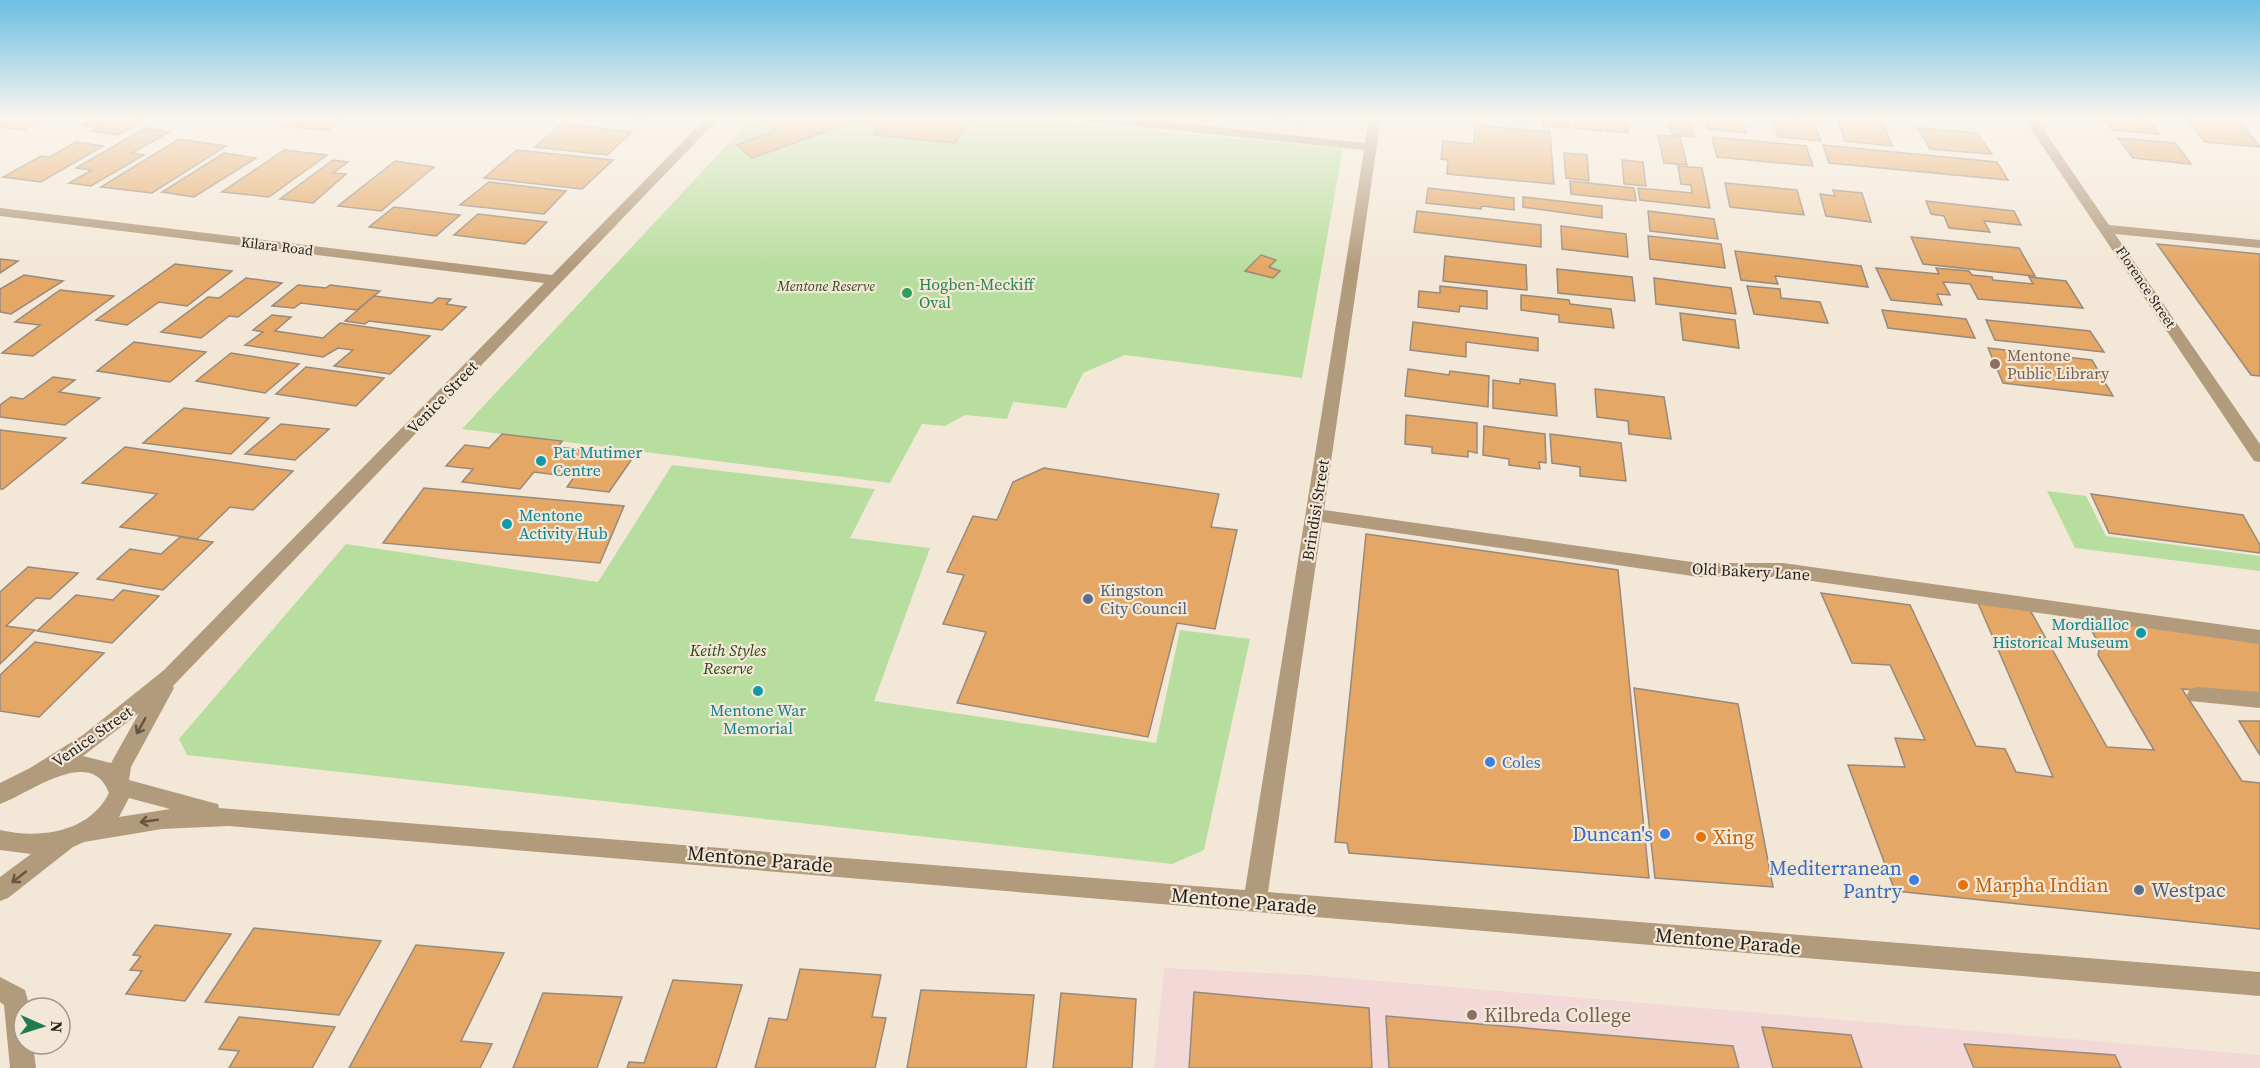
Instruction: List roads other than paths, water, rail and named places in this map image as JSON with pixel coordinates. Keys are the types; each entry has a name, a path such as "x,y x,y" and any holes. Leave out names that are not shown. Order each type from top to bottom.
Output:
{"street":[{"name":"Venice Street","path":"0,795 90,741 171,676 665,167"},
{"name":"Brindisi Street","path":"1255,902 1368,167"},
{"name":"Florence Street","path":"2064,167 2260,458"},
{"name":"Kilara Road","path":"0,213 554,280"},
{"path":"2107,230 2260,244"},
{"name":"Old Bakery Lane","path":"1314,515 1699,570 1783,570 2260,637"},
{"name":"Venice Street","path":"76,835 102,819 120,796 118,785 120,766 171,676"},
{"path":"2197,695 2260,700"},
{"path":"0,781 65,766 91,766 108,771 118,785"},
{"name":"Mentone Parade","path":"118,785 228,817"},
{"name":"Mentone Parade","path":"0,840 20,845 40,845 76,835 162,819 228,817 2260,984"},
{"path":"0,891 76,835"},
{"path":"8,994 23,1068"}],"place":[{"name":"Hogben-Meckiff Oval","path":"907,293"},
{"name":"Mentone Public Library","path":"1995,364"},
{"name":"Pat Mutimer Centre","path":"541,461"},
{"name":"Mentone Activity Hub","path":"507,524"},
{"name":"Kingston City Council","path":"1088,599"},
{"name":"Mordialloc Historical Museum","path":"2141,633"},
{"name":"Mentone War Memorial","path":"758,691"},
{"name":"Coles","path":"1490,762"},
{"name":"Duncan's","path":"1665,834"},
{"name":"Xing","path":"1701,837"},
{"name":"Mediterranean Pantry","path":"1914,880"},
{"name":"Marpha Indian","path":"1963,885"},
{"name":"Westpac","path":"2139,890"},
{"name":"Kilbreda College","path":"1472,1015"}],"park label":[{"name":"Mentone Reserve","path":"826,286"},
{"name":"Keith Styles Reserve","path":"728,659"}]}
